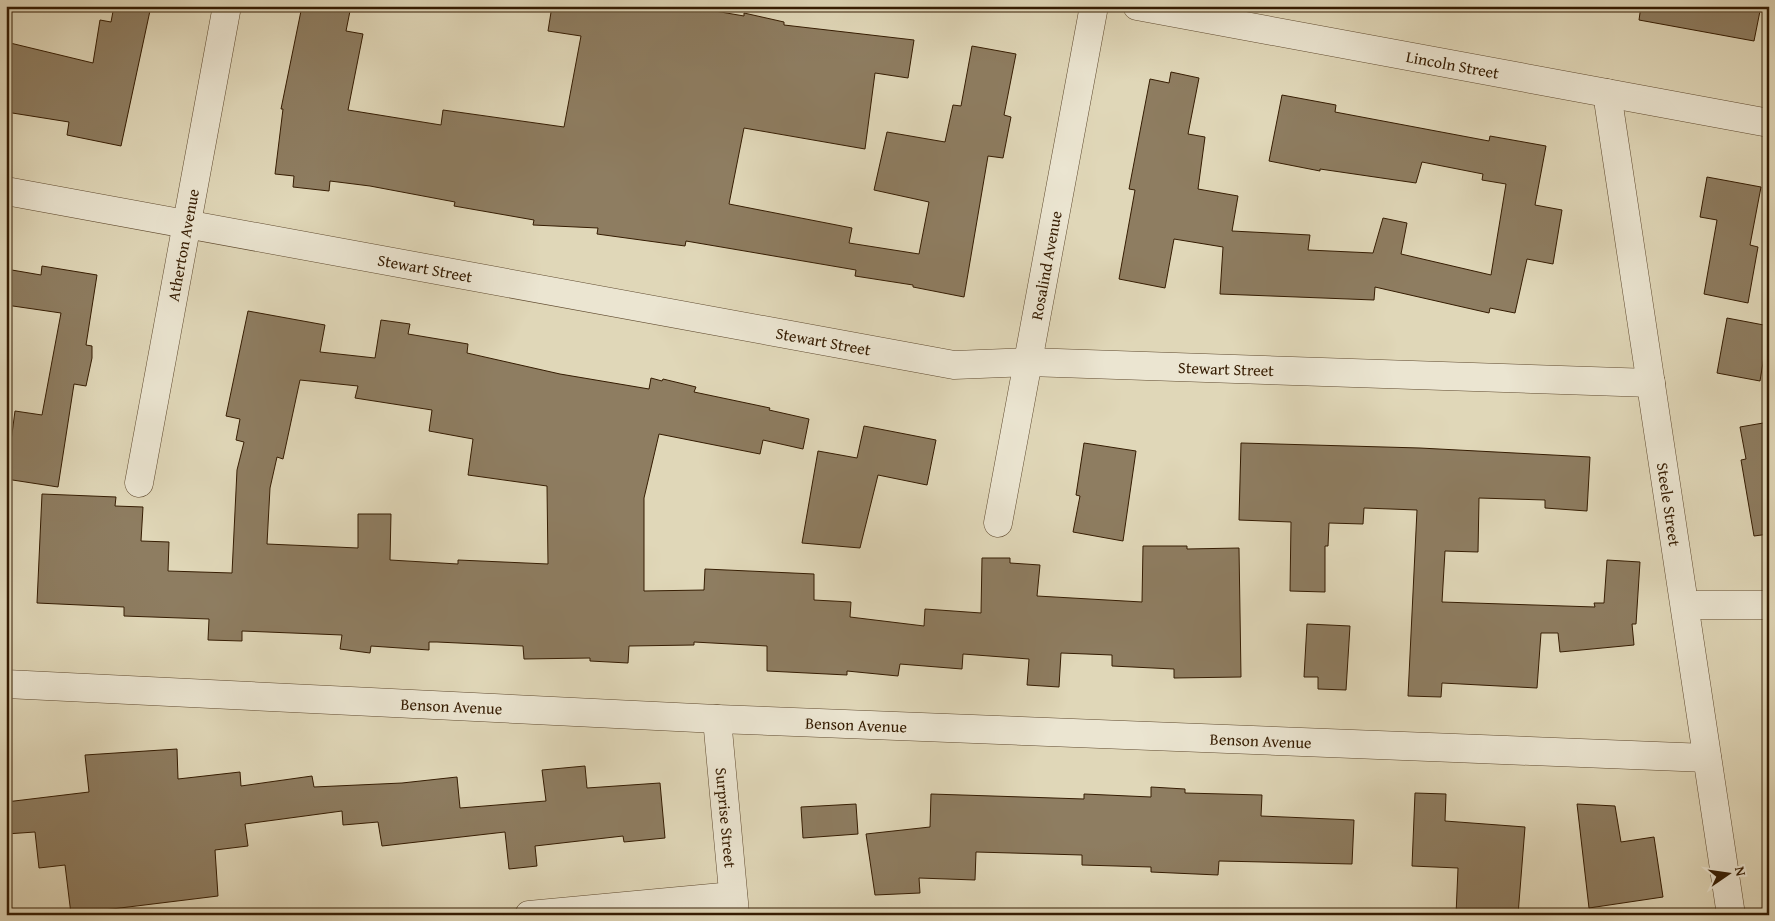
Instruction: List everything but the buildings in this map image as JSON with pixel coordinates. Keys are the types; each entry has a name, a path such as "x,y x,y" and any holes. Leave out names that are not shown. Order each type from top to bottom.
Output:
{"street":[{"name":"Atherton Avenue","path":"139,483 227,6"},
{"name":"Rosalind Avenue","path":"998,523 1094,6"},
{"name":"Lincoln Street","path":"1138,6 1769,123"},
{"name":"Steele Street","path":"1607,93 1731,915"},
{"name":"Stewart Street","path":"6,191 954,365 1028,362 1651,383"},
{"path":"1685,605 1769,605"},
{"name":"Benson Avenue","path":"6,684 717,719 1707,758"},
{"name":"Surprise Street","path":"717,719 734,905"},
{"path":"529,915 734,905"}]}
